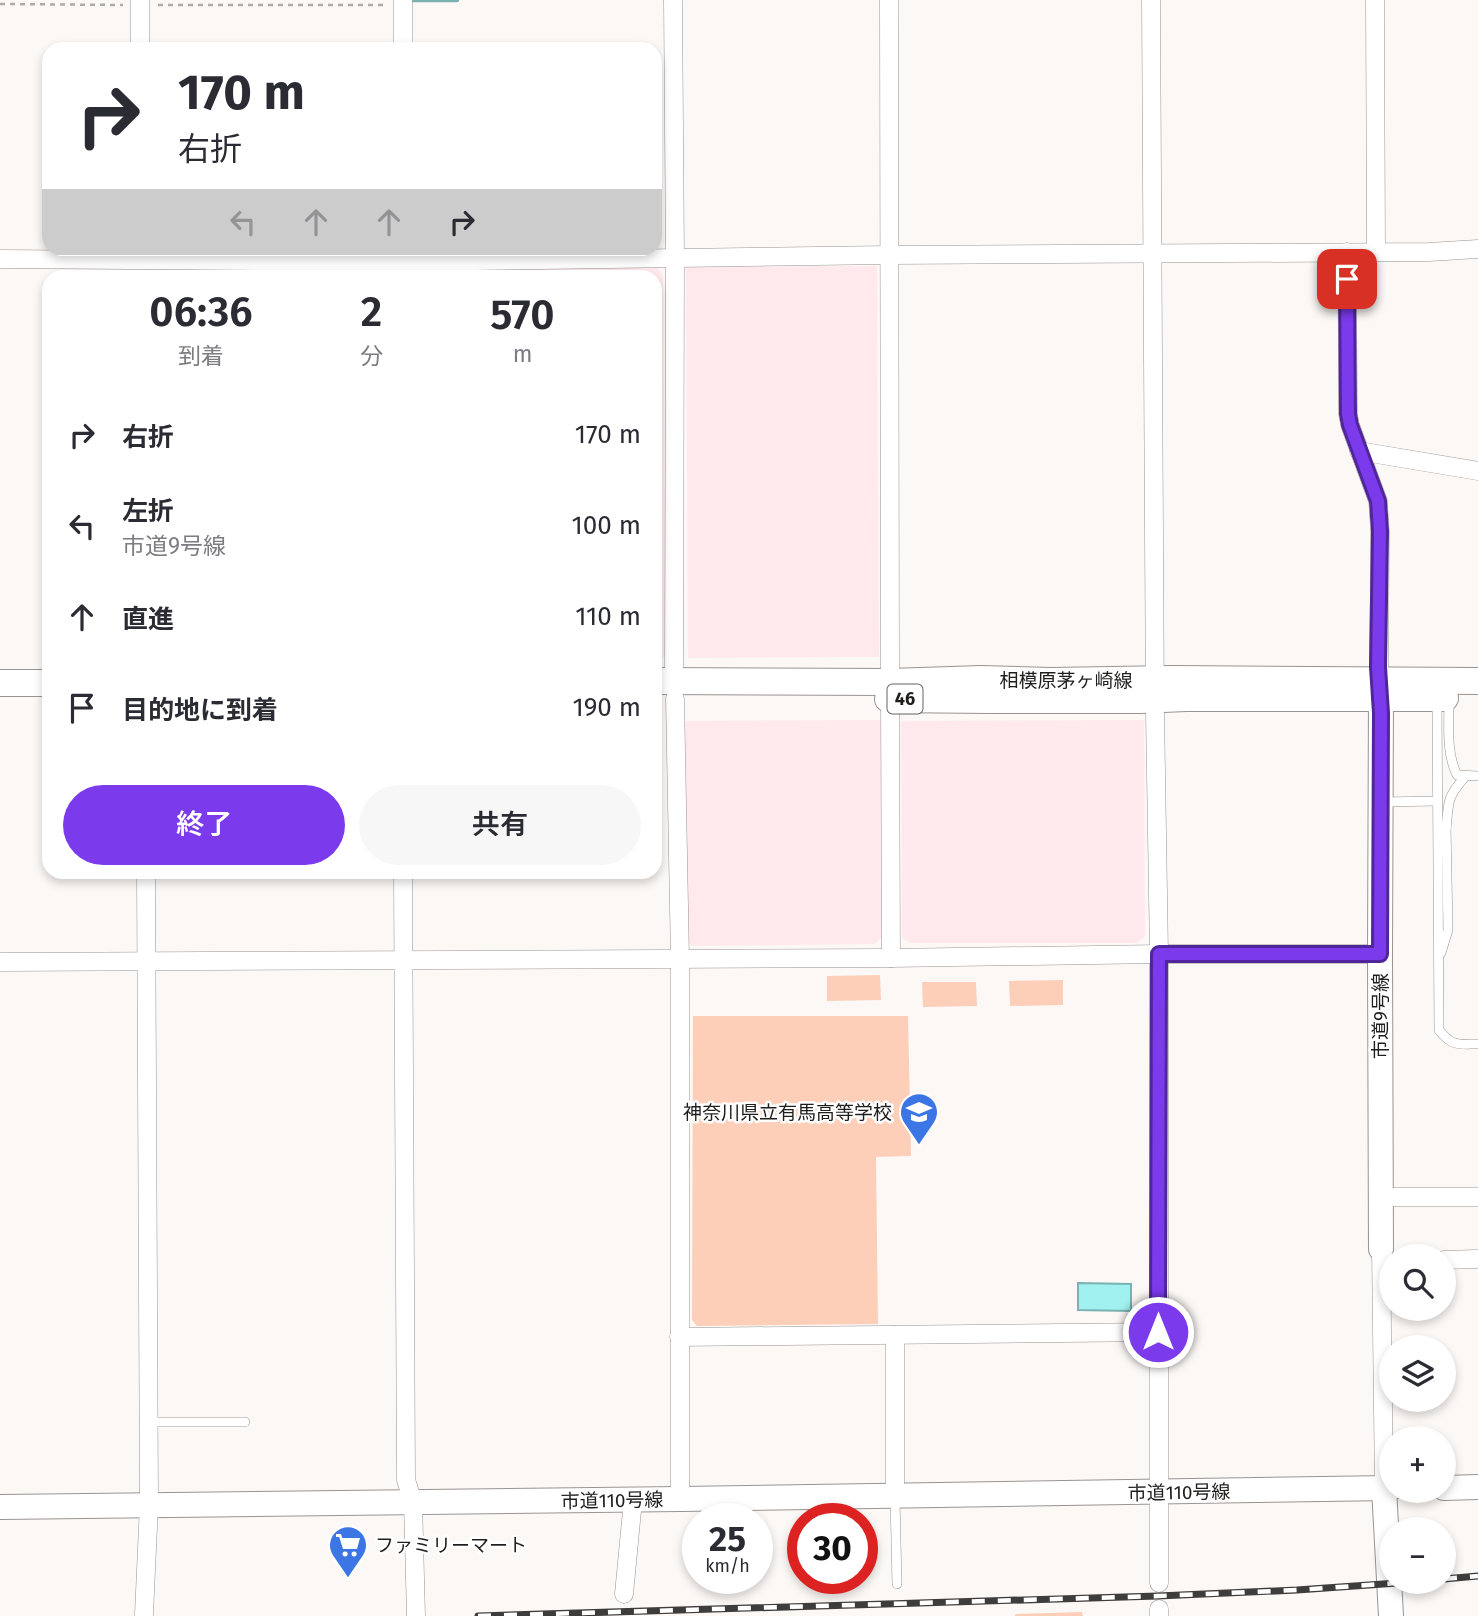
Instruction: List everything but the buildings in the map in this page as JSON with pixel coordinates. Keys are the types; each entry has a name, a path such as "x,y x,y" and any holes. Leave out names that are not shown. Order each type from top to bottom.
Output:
{"main road":[{"name":"相模原茅ヶ崎線","path":"665,690 981,679 1155,689 1186,698 1380,690 1478,681"},
{"path":"0,683 42,683"},
{"name":"相模原茅ヶ崎線","path":"1380,690 1443,698 1478,698"},
{"path":"0,701 42,701"}],"street":[{"path":"1375,0 1376,252"},
{"path":"1151,1 1159,954 1159,1583"},
{"path":"140,2 140,42"},
{"path":"888,2 891,958"},
{"path":"403,3 403,42"},
{"path":"673,3 675,258 665,690 680,959 680,1499"},
{"path":"0,259 404,262 1478,249"},
{"path":"1347,252 1348,414 1378,501 1380,690"},
{"path":"1359,451 1478,471"},
{"name":"市道9号線","path":"1380,690 1381,1197 1384,1244"},
{"path":"144,1614 149,1505 146,879"},
{"path":"403,879 406,1480 413,1502 415,1616"},
{"path":"0,962 1380,954"},
{"path":"1381,1197 1478,1197"},
{"path":"1456,1260 1476,1259"},
{"path":"1386,1321 1387,1426"},
{"path":"679,1337 1158,1332"},
{"path":"895,1335 895,1496"},
{"path":"1456,1488 1478,1487"},
{"name":"市道110号線","path":"0,1507 1379,1488"},
{"path":"624,1594 633,1500"},
{"path":"1388,1503 1391,1616"}],"lane":[{"path":"1443,698 1452,766 1457,775 1478,776"},
{"path":"1443,698 1437,801 1440,1030 1446,1040 1454,1043 1478,1044"},
{"path":"1438,969 1448,930 1448,801 1465,777"},
{"path":"1381,802 1437,801"},
{"path":"1437,857 1446,825"},
{"path":"149,1422 245,1422"},
{"path":"895,1496 897,1584"}],"path":[{"path":"0,4 403,3"}],"shaded area":[{"path":"877,266 879,657 688,658 686,267"},
{"path":"656,267 659,270 422,270"},
{"path":"662,273 663,274 666,654 662,659"},
{"path":"881,720 882,937 875,944 692,946 685,939 684,721"},
{"path":"1144,720 1145,936 1138,943 909,943 902,937 901,721"},
{"path":"880,975 881,1000 827,1001 827,976"},
{"path":"1063,980 1063,1005 1010,1006 1009,981"},
{"path":"922,982 976,982 977,1006 923,1007"},
{"path":"693,1016 908,1016 911,1156 876,1157 878,1324 697,1326 692,1320"},
{"path":"1082,1612 1083,1616 1015,1616 1015,1614"}],"water":[{"path":"1078,1283 1131,1284 1131,1311 1078,1310"}],"waterway":[{"path":"406,0 457,0"}],"railway":[{"path":"1456,1578 1478,1576"},
{"path":"478,1616 1158,1596 1379,1584"}],"place":[{"name":"神奈川県立有馬高等学校","path":"919,1146"},
{"name":"ファミリーマート","path":"348,1579"}],"route":[{"path":"1158,1332 1159,954 1380,954 1380,531 1378,501 1348,414 1347,279"}]}
